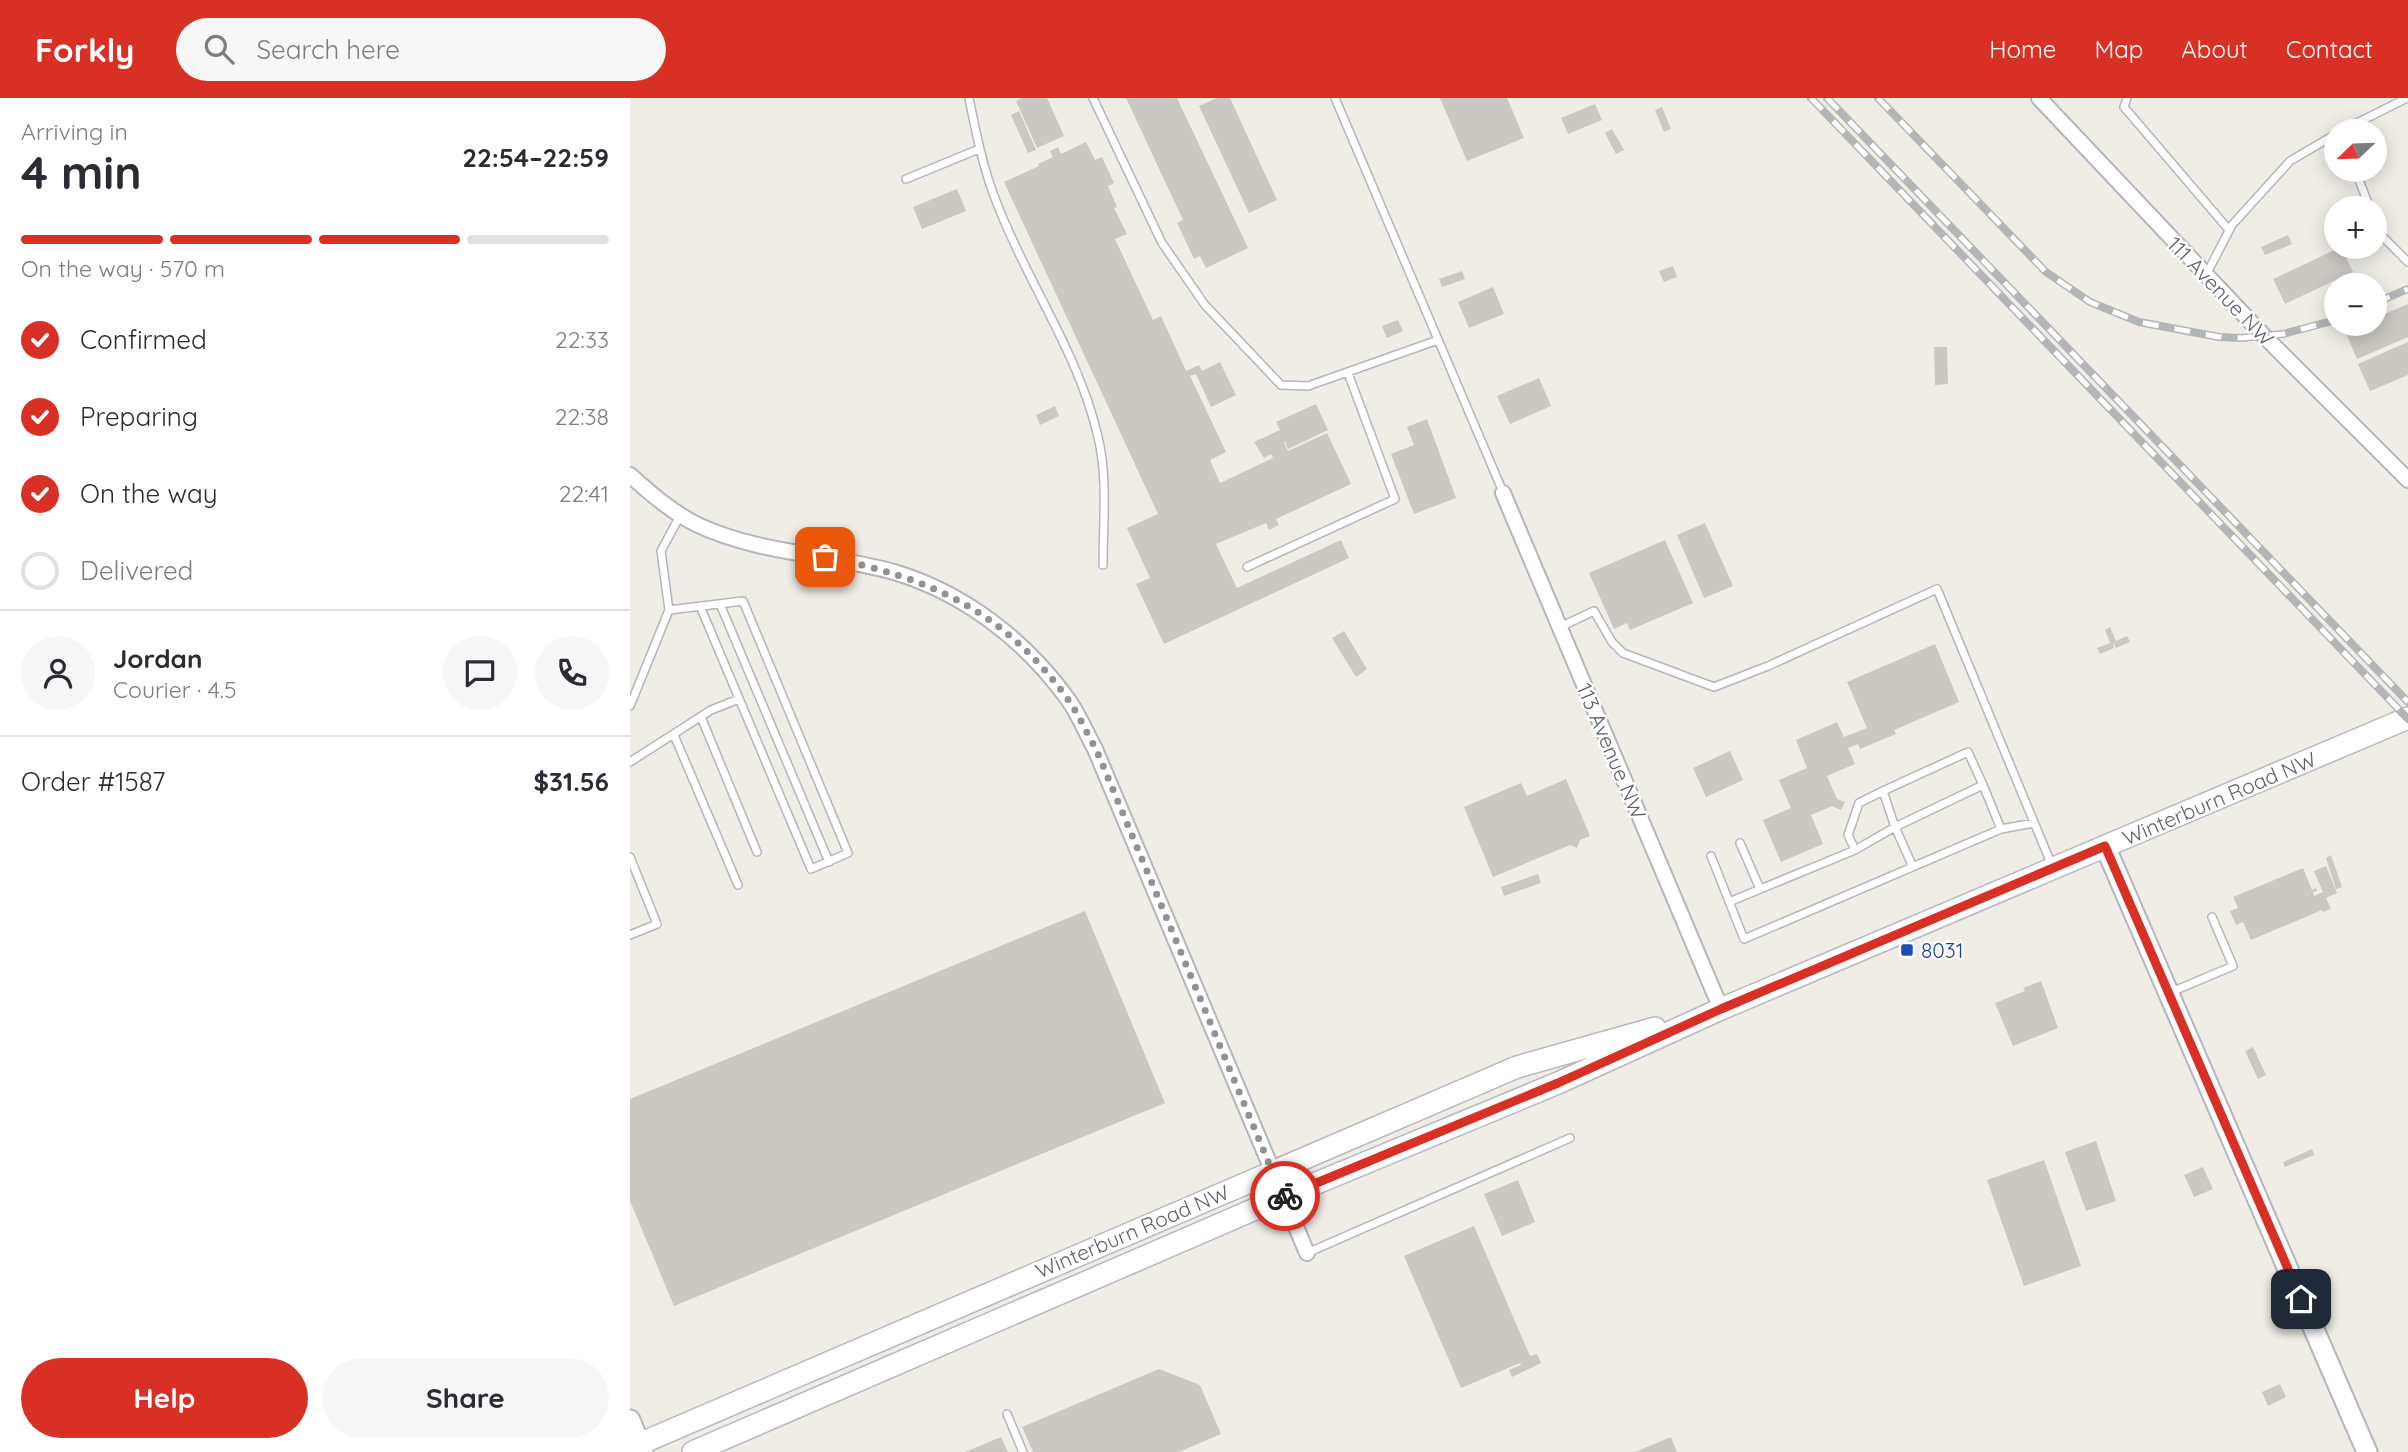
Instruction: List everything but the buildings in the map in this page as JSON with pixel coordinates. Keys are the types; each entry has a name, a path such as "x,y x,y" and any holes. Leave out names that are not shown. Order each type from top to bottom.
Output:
{"main road":[{"name":"Winterburn Road NW","path":"694,1452 1283,1197 1558,1083 1721,1009 2408,718"},
{"name":"Winterburn Road NW","path":"638,1448 1517,1067 1721,1009"}],"street":[{"name":"111 Avenue NW","path":"2039,98 2206,275 2408,480"},
{"path":"630,475 657,500 697,525 745,542 895,573 934,588 971,607 1007,632 1039,663 1069,700 1096,749 1307,1252"},
{"name":"113 Avenue NW","path":"1503,493 1721,1009"},
{"path":"2105,846 2367,1452"},
{"path":"630,1420 638,1448"}],"lane":[{"path":"969,98 979,149 997,203 1077,373 1098,437 1103,472 1103,565"},
{"path":"1093,98 1162,243 1205,305 1281,384 1308,386 1438,340"},
{"path":"1335,98 1503,493"},
{"path":"2127,98 2124,107 2229,230"},
{"path":"2364,119 2403,99"},
{"path":"2206,275 2229,230 2290,161 2324,141"},
{"path":"906,179 979,149"},
{"path":"2387,241 2408,262"},
{"path":"1247,567 1395,499 1348,373"},
{"path":"630,706 669,610 661,551 681,514"},
{"path":"1560,627 1594,611 1612,642 1623,653 1714,687 1768,666 1937,589 2053,868"},
{"path":"669,610 700,606 743,601 848,853 810,869 700,606"},
{"path":"720,604 829,862"},
{"path":"630,762 711,710 739,699"},
{"path":"701,717 757,852"},
{"path":"674,735 738,885"},
{"path":"1855,850 1848,835 1859,803 1968,752 2001,829"},
{"path":"1729,902 1855,850 1895,827 1983,785"},
{"path":"1883,791 1912,865"},
{"path":"1711,856 1744,939 2001,829 2034,823"},
{"path":"1740,843 1760,890"},
{"path":"630,858 657,924 630,934"},
{"path":"2168,993 2233,966 2212,916"},
{"path":"1307,1252 1570,1138"},
{"path":"1007,1415 1023,1452"}],"railway":[{"path":"1811,98 2408,719"},
{"path":"1827,98 2408,702"},
{"path":"1878,98 2046,272 2090,302 2139,322 2219,337 2283,334 2324,323"},
{"path":"2387,298 2408,289"}],"way so far":[{"path":"825,557 895,573 934,588 971,607 1007,632 1039,663 1069,700 1096,749 1283,1197 1285,1196"}],"place":[{"name":"8031","path":"1907,950"}],"route":[{"path":"1285,1196 1558,1083 1721,1009 2105,846 2301,1299"}]}
